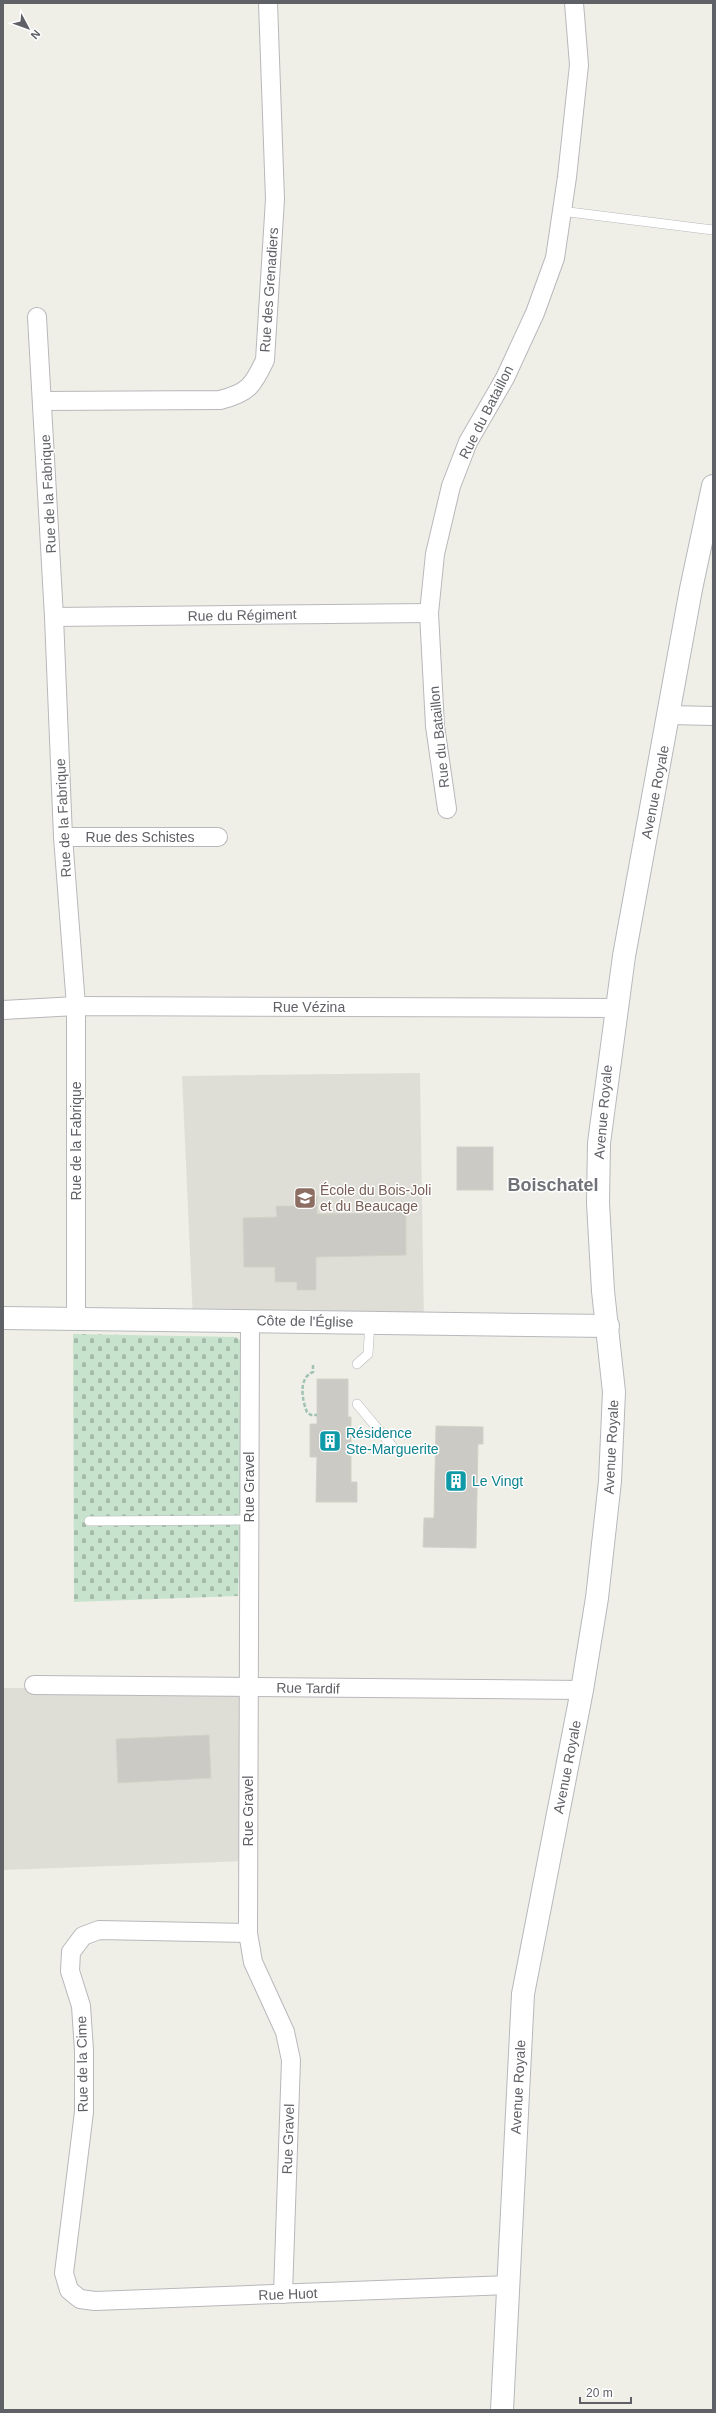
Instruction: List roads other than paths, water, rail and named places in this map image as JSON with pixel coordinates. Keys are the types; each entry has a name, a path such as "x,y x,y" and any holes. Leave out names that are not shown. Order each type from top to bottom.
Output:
{"main road":[{"name":"Avenue Royale","path":"502,2410 523,1994 582,1690 597,1598 610,1481 614,1392 598,1203 599,1143 616,1008 670,715 691,589 713,486"},
{"name":"Côte de l'Église","path":"3,1318 608,1326"}],"street":[{"name":"Rue des Grenadiers","path":"43,402 220,400 241,395 256,380 265,360 275,199 268,3"},
{"name":"Rue du Bataillon","path":"447,809 435,726 429,613 435,554 451,486 468,442 505,378 535,313 554,258 579,65 574,3"},
{"name":"Rue de la Fabrique","path":"37,317 54,617 63,837 76,1006 76,1319"},
{"name":"Rue du Régiment","path":"54,617 429,613"},
{"path":"670,715 713,716"},
{"name":"Rue des Schistes","path":"63,837 218,837"},
{"name":"Rue Vézina","path":"3,1010 76,1006 616,1008"},
{"name":"Rue Gravel","path":"250,1321 248,1933 253,1962 285,2032 291,2060 282,2294"},
{"name":"Rue Tardif","path":"34,1685 582,1690"},
{"name":"Rue de la Cime","path":"69,2290 64,2273 84,2112 84,2050 81,2006 70,1971 71,1952 83,1936 98,1930 248,1933"},
{"name":"Rue Huot","path":"69,2290 80,2298 95,2301 509,2285"}],"lane":[{"path":"561,211 713,230"},
{"path":"357,1364 368,1354 370,1322"},
{"path":"357,1404 392,1446"},
{"path":"89,1521 249,1520"}],"place":[{"name":"École du Bois-Joli et du Beaucage","path":"305,1198"},
{"name":"Résidence Ste-Marguerite","path":"330,1441"},
{"name":"Le Vingt","path":"456,1481"}],"district":[{"name":"Boischatel","path":"553,1185"}]}
